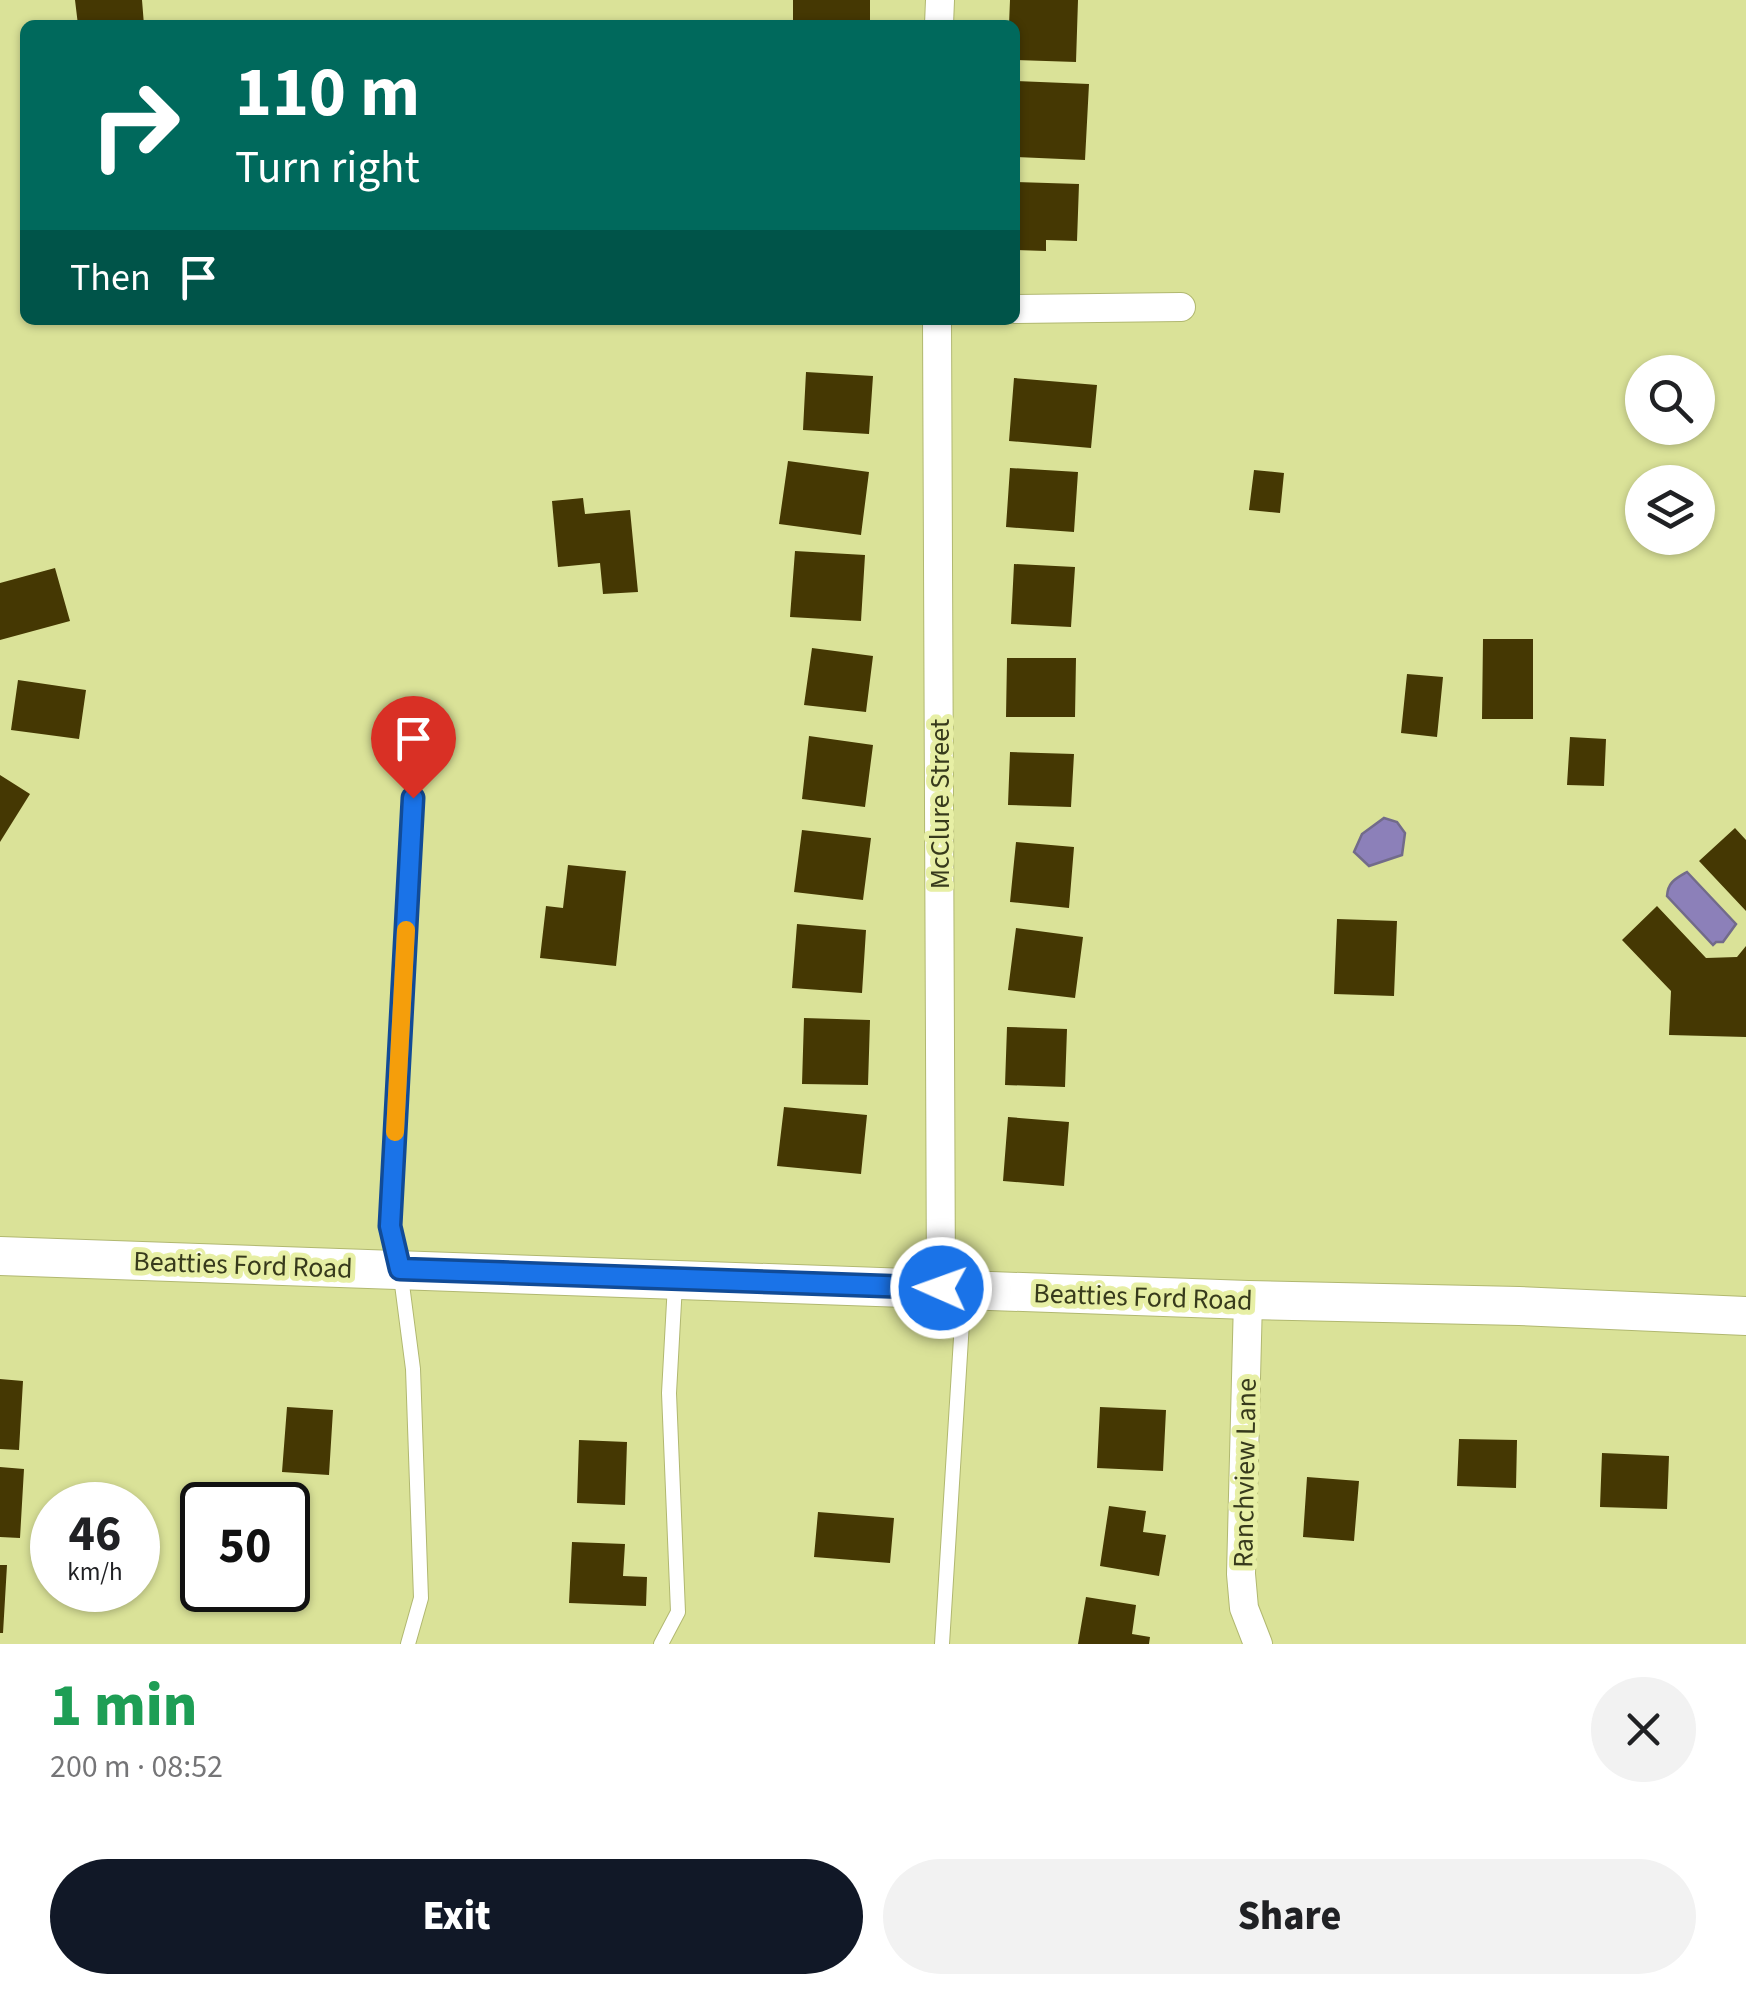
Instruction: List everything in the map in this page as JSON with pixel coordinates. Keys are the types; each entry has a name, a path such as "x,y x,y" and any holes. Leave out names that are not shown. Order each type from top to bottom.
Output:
{"main road":[{"name":"Beatties Ford Road","path":"0,1256 1746,1316"}],"street":[{"path":"1020,309 1181,308"},
{"name":"McClure Street","path":"937,325 952,1289"},
{"name":"Ranchview Lane","path":"1248,1300 1242,1574 1244,1608 1258,1644"}],"lane":[{"path":"408,1644 421,1598 413,1369 400,1269 390,1226 420,718"},
{"path":"661,1644 678,1612 669,1393 676,1279"},
{"path":"942,1644 952,1289"}],"shaded area":[{"path":"1384,818 1397,822 1405,833 1402,855 1369,866 1354,852 1362,834"},
{"path":"1687,872 1736,924 1723,942 1713,945 1667,896 1671,884"}],"building":[{"path":"75,0 142,0 144,20 77,20"},
{"path":"793,0 870,0 870,20 793,20"},
{"path":"1010,0 1078,0 1076,62 1020,60 1020,20 1009,20"},
{"path":"1020,81 1089,84 1085,160 1020,157"},
{"path":"1020,182 1079,184 1077,241 1046,240 1046,251 1020,250"},
{"path":"806,372 873,376 869,434 803,430"},
{"path":"1014,378 1097,385 1091,448 1009,441"},
{"path":"788,461 869,472 861,535 779,524"},
{"path":"1010,468 1078,472 1074,532 1006,527"},
{"path":"1254,470 1284,473 1280,513 1249,510"},
{"path":"583,498 585,514 630,510 638,592 603,594 600,563 558,567 552,501"},
{"path":"795,551 865,555 861,621 790,617"},
{"path":"1014,564 1075,567 1071,627 1011,624"},
{"path":"55,568 70,621 0,640 0,583"},
{"path":"1483,639 1533,639 1533,719 1482,719"},
{"path":"812,648 873,656 866,712 804,705"},
{"path":"1007,658 1076,658 1075,717 1006,717"},
{"path":"1407,674 1443,677 1437,737 1401,733"},
{"path":"18,680 86,690 79,739 11,730"},
{"path":"809,736 873,745 865,807 802,799"},
{"path":"1570,737 1606,739 1604,786 1567,785"},
{"path":"1010,752 1074,754 1071,807 1008,805"},
{"path":"0,775 30,794 0,842"},
{"path":"1735,828 1746,840 1746,911 1699,861"},
{"path":"802,830 871,838 863,900 794,892"},
{"path":"1016,842 1074,847 1069,908 1010,902"},
{"path":"568,865 626,871 616,966 540,958 546,906 563,908"},
{"path":"1657,906 1706,958 1737,957 1746,946 1746,1037 1669,1035 1671,991 1622,940"},
{"path":"1337,919 1397,921 1394,996 1334,994"},
{"path":"797,924 866,930 862,993 792,988"},
{"path":"1016,928 1083,937 1075,998 1008,990"},
{"path":"804,1018 870,1020 868,1085 802,1084"},
{"path":"1007,1027 1067,1029 1065,1087 1005,1085"},
{"path":"784,1107 867,1115 861,1174 777,1166"},
{"path":"1008,1117 1069,1122 1064,1186 1003,1181"},
{"path":"0,1379 23,1381 19,1450 0,1449"},
{"path":"287,1407 333,1410 329,1475 282,1472"},
{"path":"1100,1407 1166,1410 1163,1471 1097,1468"},
{"path":"1459,1439 1517,1440 1516,1488 1457,1486"},
{"path":"579,1440 627,1442 625,1505 577,1503"},
{"path":"1602,1453 1669,1456 1667,1509 1600,1507"},
{"path":"0,1467 24,1469 20,1538 0,1537"},
{"path":"1307,1477 1359,1481 1354,1541 1303,1537"},
{"path":"1109,1506 1146,1511 1143,1532 1166,1535 1159,1576 1100,1566"},
{"path":"818,1512 894,1518 890,1563 814,1557"},
{"path":"572,1542 625,1544 623,1576 647,1577 646,1606 569,1603"},
{"path":"0,1565 7,1565 3,1633 0,1633"},
{"path":"1086,1597 1136,1605 1132,1634 1150,1637 1149,1644 1078,1644"}],"slow traffic":[{"path":"395,1132 406,930"}],"route":[{"path":"413,798 390,1226 400,1269 941,1288"}]}
